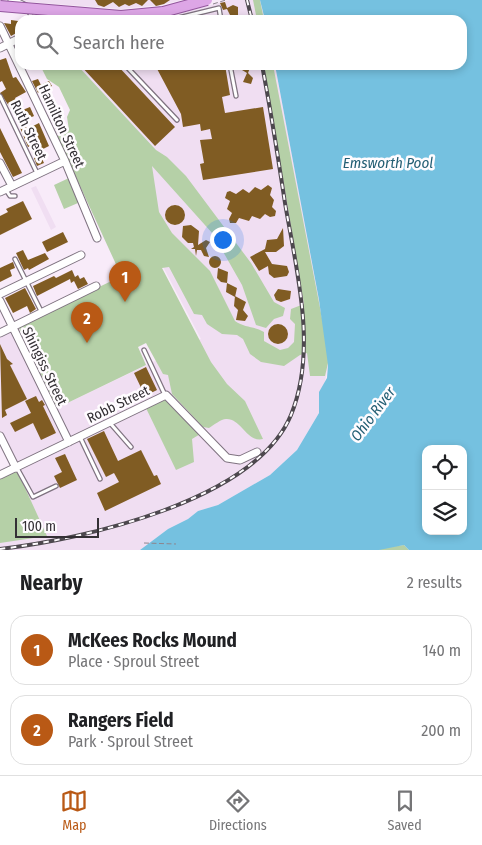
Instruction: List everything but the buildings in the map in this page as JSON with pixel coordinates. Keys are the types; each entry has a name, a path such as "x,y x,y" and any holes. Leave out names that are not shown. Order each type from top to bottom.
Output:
{"main road":[{"path":"131,15 162,12 207,0"},
{"path":"0,6 109,15"}],"street":[{"path":"12,0 42,15"},
{"name":"Hamilton Street","path":"0,26 15,56"},
{"path":"0,48 15,41"},
{"name":"Hamilton Street","path":"22,70 65,160 97,238"},
{"path":"0,163 6,189 65,160"},
{"path":"0,294 81,255"},
{"path":"0,333 96,286"},
{"name":"Shingiss Street","path":"0,301 68,442"},
{"name":"Robb Street","path":"0,475 166,395 227,458 240,460 257,452"},
{"path":"0,436 16,467"}],"lane":[{"path":"27,6 32,15"},
{"path":"190,15 219,8 220,15"},
{"path":"130,70 177,120"},
{"path":"231,70 236,96"},
{"name":"Ruth Street","path":"0,96 38,174"},
{"path":"6,189 10,196 14,196"},
{"path":"15,258 42,312"},
{"path":"144,350 166,395"},
{"path":"110,422 131,447"},
{"path":"80,437 100,479"},
{"path":"16,467 33,497 56,486"}],"path":[{"path":"144,543 176,544"}],"shaded area":[{"path":"5,0 182,0 161,5 121,9"},
{"path":"230,0 260,0 264,15 173,15"},
{"path":"60,70 276,70 319,300 328,365 319,413 297,450 270,475 218,505 198,511 188,519 168,529 140,550 0,550 0,475 16,467 0,436 0,333 12,327 53,410 201,339"},
{"path":"36,186 56,227 51,230 31,188"}],"green space":[{"path":"253,0 260,0 263,15 256,15"},
{"path":"42,70 82,70 156,150 167,157 186,176 251,263 274,302 285,308 283,316 274,319 266,328 256,325 242,285 213,234 152,166 159,212 172,233 210,271 235,321 264,332 264,341 280,350 288,348 294,342 295,324 290,319 291,309 304,304 265,70 274,70 328,349 328,363 325,376 310,376 307,353 300,355 284,366 261,362 250,354 243,339 237,335 222,334 207,324 202,315 194,314 169,267 162,268 211,362 227,384 245,401 263,439 253,437 236,422 226,419 209,428 203,427 172,394 168,375 163,374 146,343 138,347 146,365 57,408 18,326 126,274 136,291 127,273 120,273 57,136 69,130 67,117 70,110 59,87 47,79"},
{"path":"69,178 78,203 64,209 54,185"},
{"path":"166,396 202,433 192,439 194,462 176,470 145,406"},
{"path":"16,468 47,536 0,543 0,476"},
{"path":"404,545 409,550 379,550 380,548"}],"water":[{"name":"Emsworth Pool","path":"260,0 482,0 482,550 409,550 404,545 379,550 140,550 168,529 188,519 198,511 218,505 270,475 297,450 319,413 319,392 327,378 328,365 319,300 276,70 467,70 467,15 264,15"}],"railway":[{"path":"247,0 251,15"},
{"path":"0,549 76,536 119,525 164,510 205,493 242,471 272,445 291,415 299,390 303,363 302,309 263,70"}],"place":[{"name":"McKees Rocks Mound","path":"125,302"},
{"name":"Rangers Field","path":"87,343"}],"water label":[{"name":"Ohio River","path":"373,414"}]}
